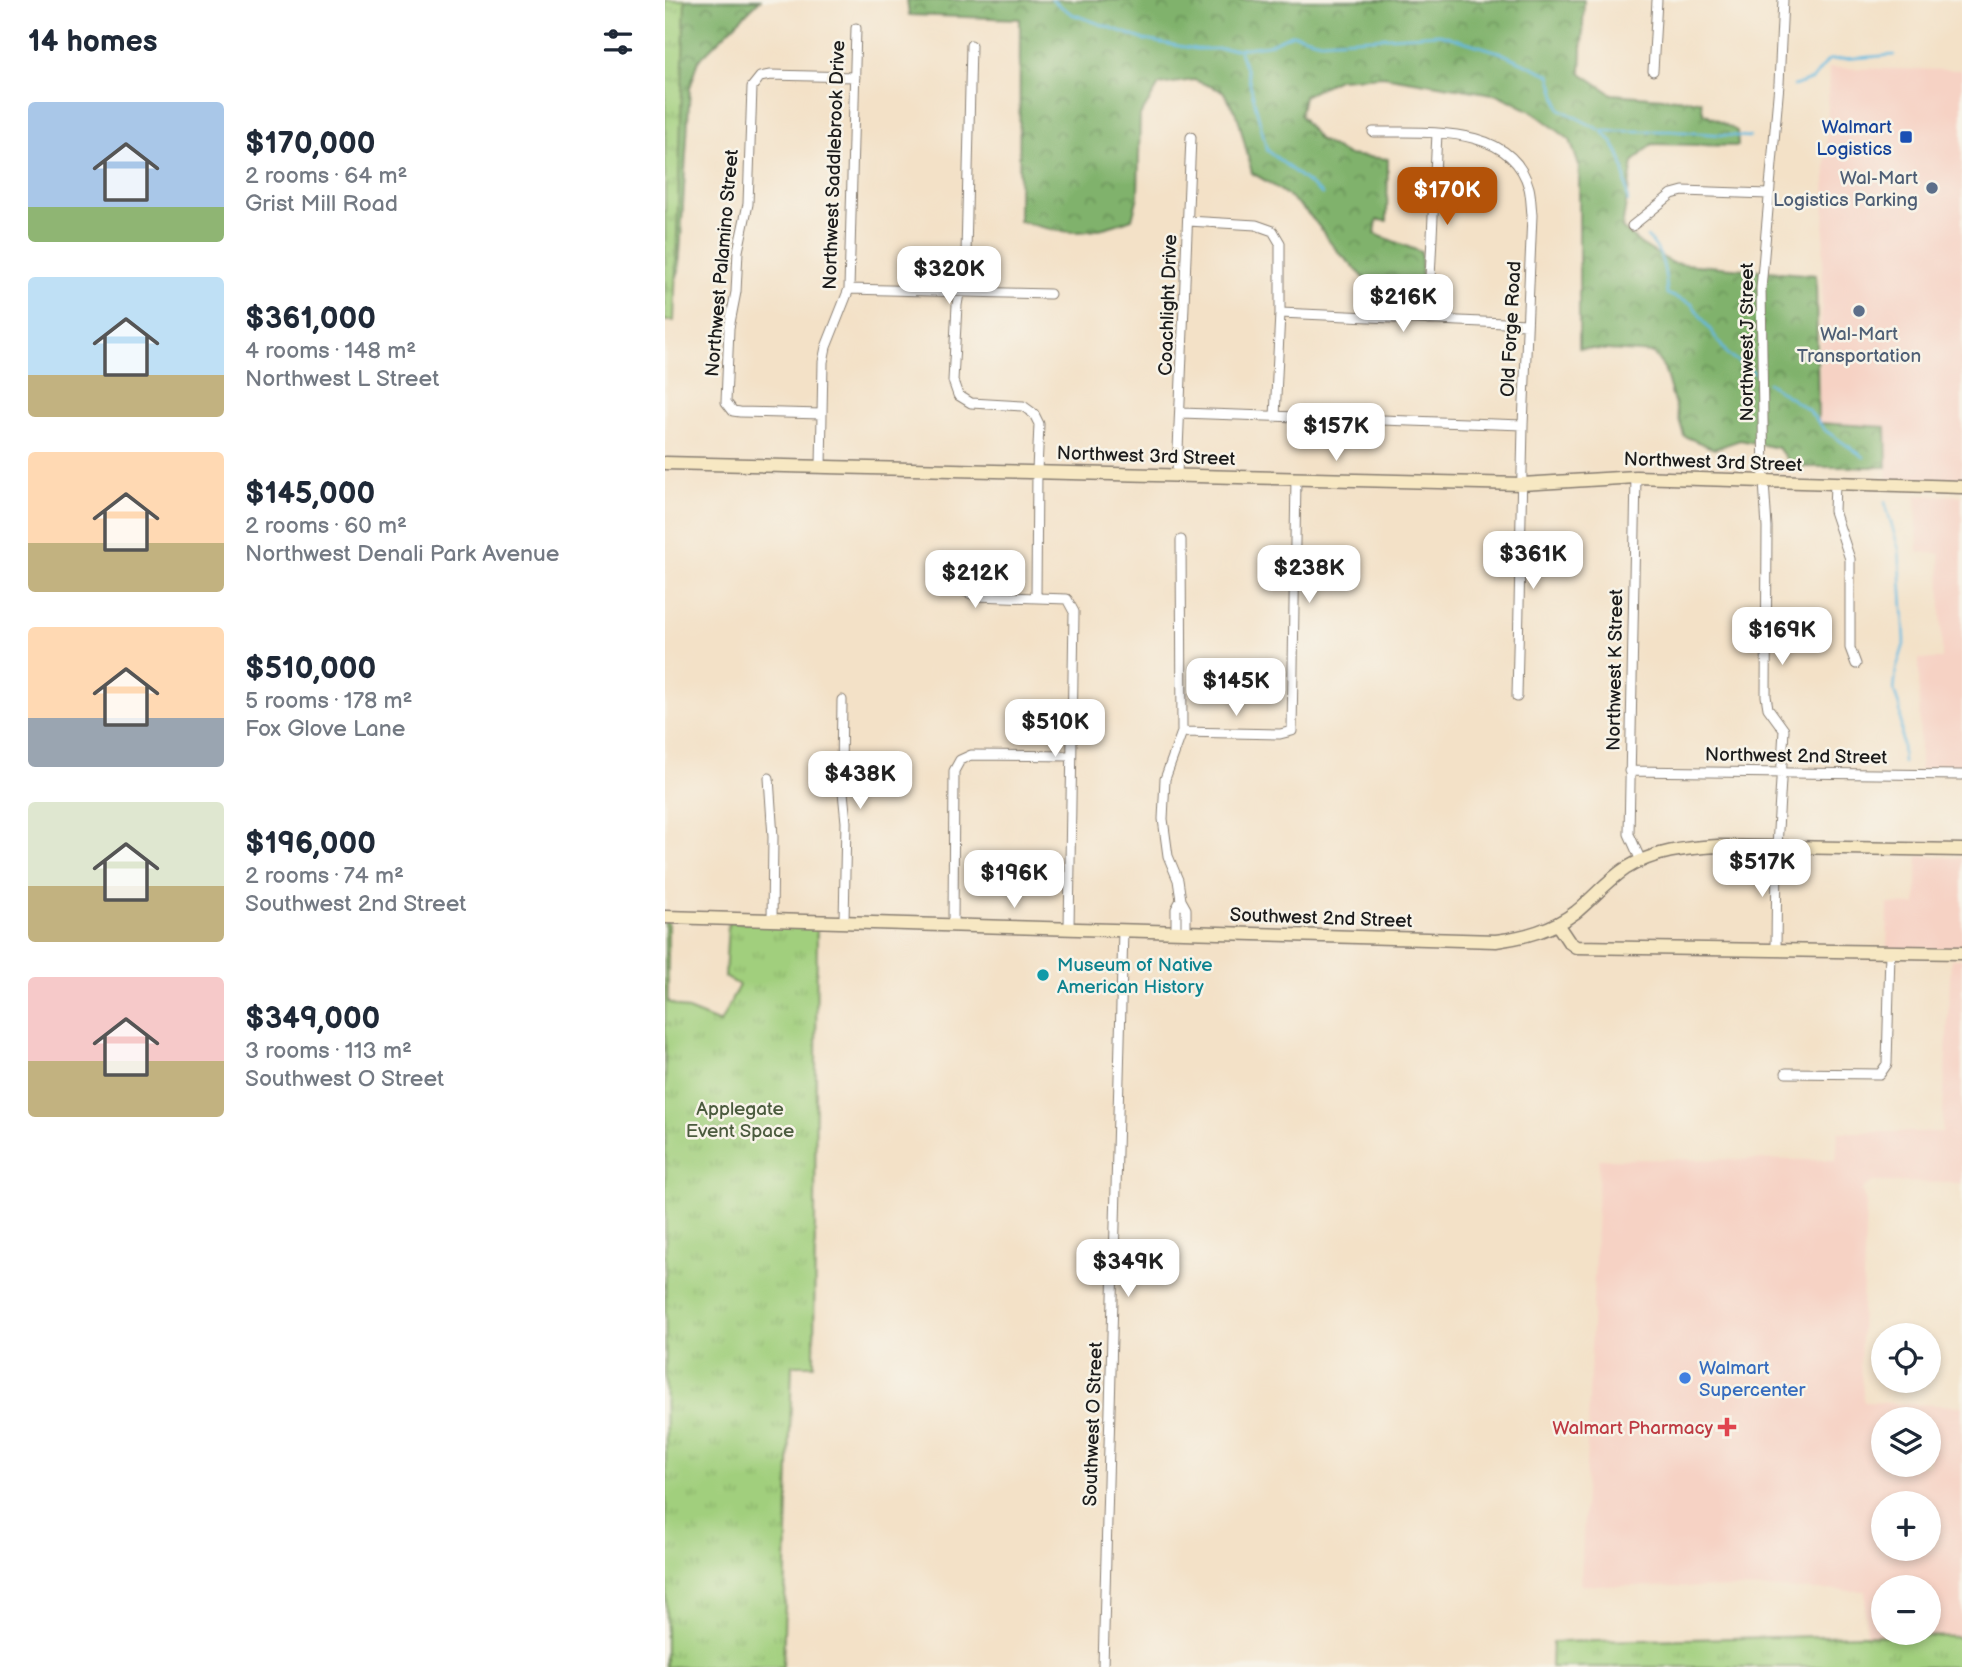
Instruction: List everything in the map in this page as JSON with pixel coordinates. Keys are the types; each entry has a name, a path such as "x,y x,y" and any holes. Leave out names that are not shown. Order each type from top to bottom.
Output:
{"street":[{"path":"1653,71 1657,0"},
{"name":"Northwest J Street","path":"1776,950 1777,847 1784,730 1768,708 1766,696 1767,527 1761,289 1779,84 1783,0"},
{"name":"Northwest Saddlebrook Drive","path":"821,466 823,362 826,347 849,289 856,28"},
{"path":"971,45 966,253 954,338 953,381 958,394 971,403 1023,406 1034,414 1039,424 1035,596"},
{"name":"Northwest Palamino Street","path":"822,414 733,411 726,402 729,328 736,292 738,251 748,204 752,87 760,77 770,75 855,77"},
{"name":"Old Forge Road","path":"1373,132 1437,133 1476,138 1502,149 1518,165 1529,187 1532,215 1523,425 1517,697"},
{"path":"1428,320 1437,133"},
{"name":"Coachlight Drive","path":"1177,474 1191,137"},
{"path":"1632,226 1672,194 1683,191 1768,194"},
{"path":"1188,222 1256,225 1273,231 1280,243 1275,416"},
{"path":"849,289 1050,294"},
{"path":"1280,313 1527,324"},
{"path":"1181,413 1523,425"},
{"name":"Northwest 3rd Street","path":"665,463 1522,484 1636,477 1962,487"},
{"name":"Northwest K Street","path":"1636,477 1629,834 1641,861"},
{"path":"1182,732 1280,734 1292,731 1296,478"},
{"path":"1835,484 1834,511 1850,559 1850,648 1856,664"},
{"path":"1181,540 1182,732 1165,779 1163,819 1164,840 1186,909 1181,932"},
{"path":"938,564 962,590 976,596 1067,599 1074,612 1069,929"},
{"path":"842,700 841,772 846,822 844,922"},
{"path":"953,925 954,771 960,760 971,755 1070,756"},
{"name":"Northwest 2nd Street","path":"1629,771 1962,775"},
{"path":"769,778 773,838 772,920"},
{"name":"Southwest 2nd Street","path":"665,917 1496,941 1541,932 1557,924 1576,912 1608,882 1641,861 1682,848 1962,850"},
{"path":"1557,924 1569,942 1576,947 1962,953"},
{"name":"Southwest O Street","path":"1103,1667 1123,930"},
{"path":"1786,1073 1880,1074 1887,1064 1889,952"}],"shaded area":[{"path":"1829,68 1962,70 1962,481 1887,480 1886,427 1818,424"},
{"path":"1916,495 1962,496 1962,772 1920,770 1919,659 1942,659 1940,554 1918,552"},
{"path":"1918,856 1962,858 1962,950 1887,949 1888,904 1916,905"},
{"path":"1951,959 1962,959 1962,1183 1873,1182 1862,1190 1866,1204 1860,1364 1864,1402 1962,1406 1962,1638 1941,1637 1941,1575 1871,1575 1871,1634 1866,1634 1865,1591 1581,1585 1599,1159 1836,1160 1838,1132 1942,1132"}],"green space":[{"path":"665,0 760,0 699,60 690,88 679,272 669,295"},
{"path":"665,0 685,0 674,321 665,321"},
{"path":"907,0 1584,0 1581,73 1612,94 1701,101 1703,112 1737,131 1738,146 1652,144 1633,162 1622,228 1641,244 1672,263 1816,275 1818,423 1886,427 1887,467 1793,467 1778,448 1740,440 1714,449 1684,436 1664,368 1653,353 1579,348 1579,166 1570,140 1533,112 1499,95 1383,76 1338,79 1304,96 1300,115 1318,139 1347,155 1388,159 1387,221 1377,220 1375,234 1421,252 1423,314 1380,312 1377,300 1362,275 1333,246 1310,216 1287,195 1252,173 1238,117 1223,91 1194,80 1159,85 1140,116 1138,196 1132,219 1101,229 1076,232 1019,221 1020,19 909,15"},
{"name":"Applegate Event Space","path":"665,921 668,921 668,1002 720,1023 739,985 725,977 728,922 817,925 814,1365 792,1365 783,1667 666,1667"},
{"path":"1866,1635 1871,1635 1871,1645 1941,1645 1941,1637 1962,1637 1962,1667 1551,1667 1552,1642"}],"waterway":[{"path":"1052,0 1072,14 1145,40 1196,49 1238,49 1268,45 1293,34 1320,41 1440,34 1499,52 1550,75 1560,109 1602,131 1671,131 1750,137"},
{"path":"1239,49 1267,150 1322,194"},
{"path":"1794,86 1813,79 1828,60 1894,55"},
{"path":"1603,132 1620,156 1628,202"},
{"path":"1647,237 1660,255 1667,294 1692,304 1728,355 1757,374"},
{"path":"1768,383 1808,410 1826,431 1864,457"},
{"path":"1885,502 1899,550 1901,576 1905,641 1896,670 1894,691 1900,708 1903,763"}],"place":[{"name":"Walmart Logistics","path":"1906,137"},
{"name":"Wal-Mart Logistics Parking","path":"1932,188"},
{"name":"Wal-Mart Transportation","path":"1859,311"},
{"name":"Museum of Native American History","path":"1043,975"},
{"name":"Walmart Supercenter","path":"1685,1378"},
{"name":"Walmart Pharmacy","path":"1727,1427"}]}
